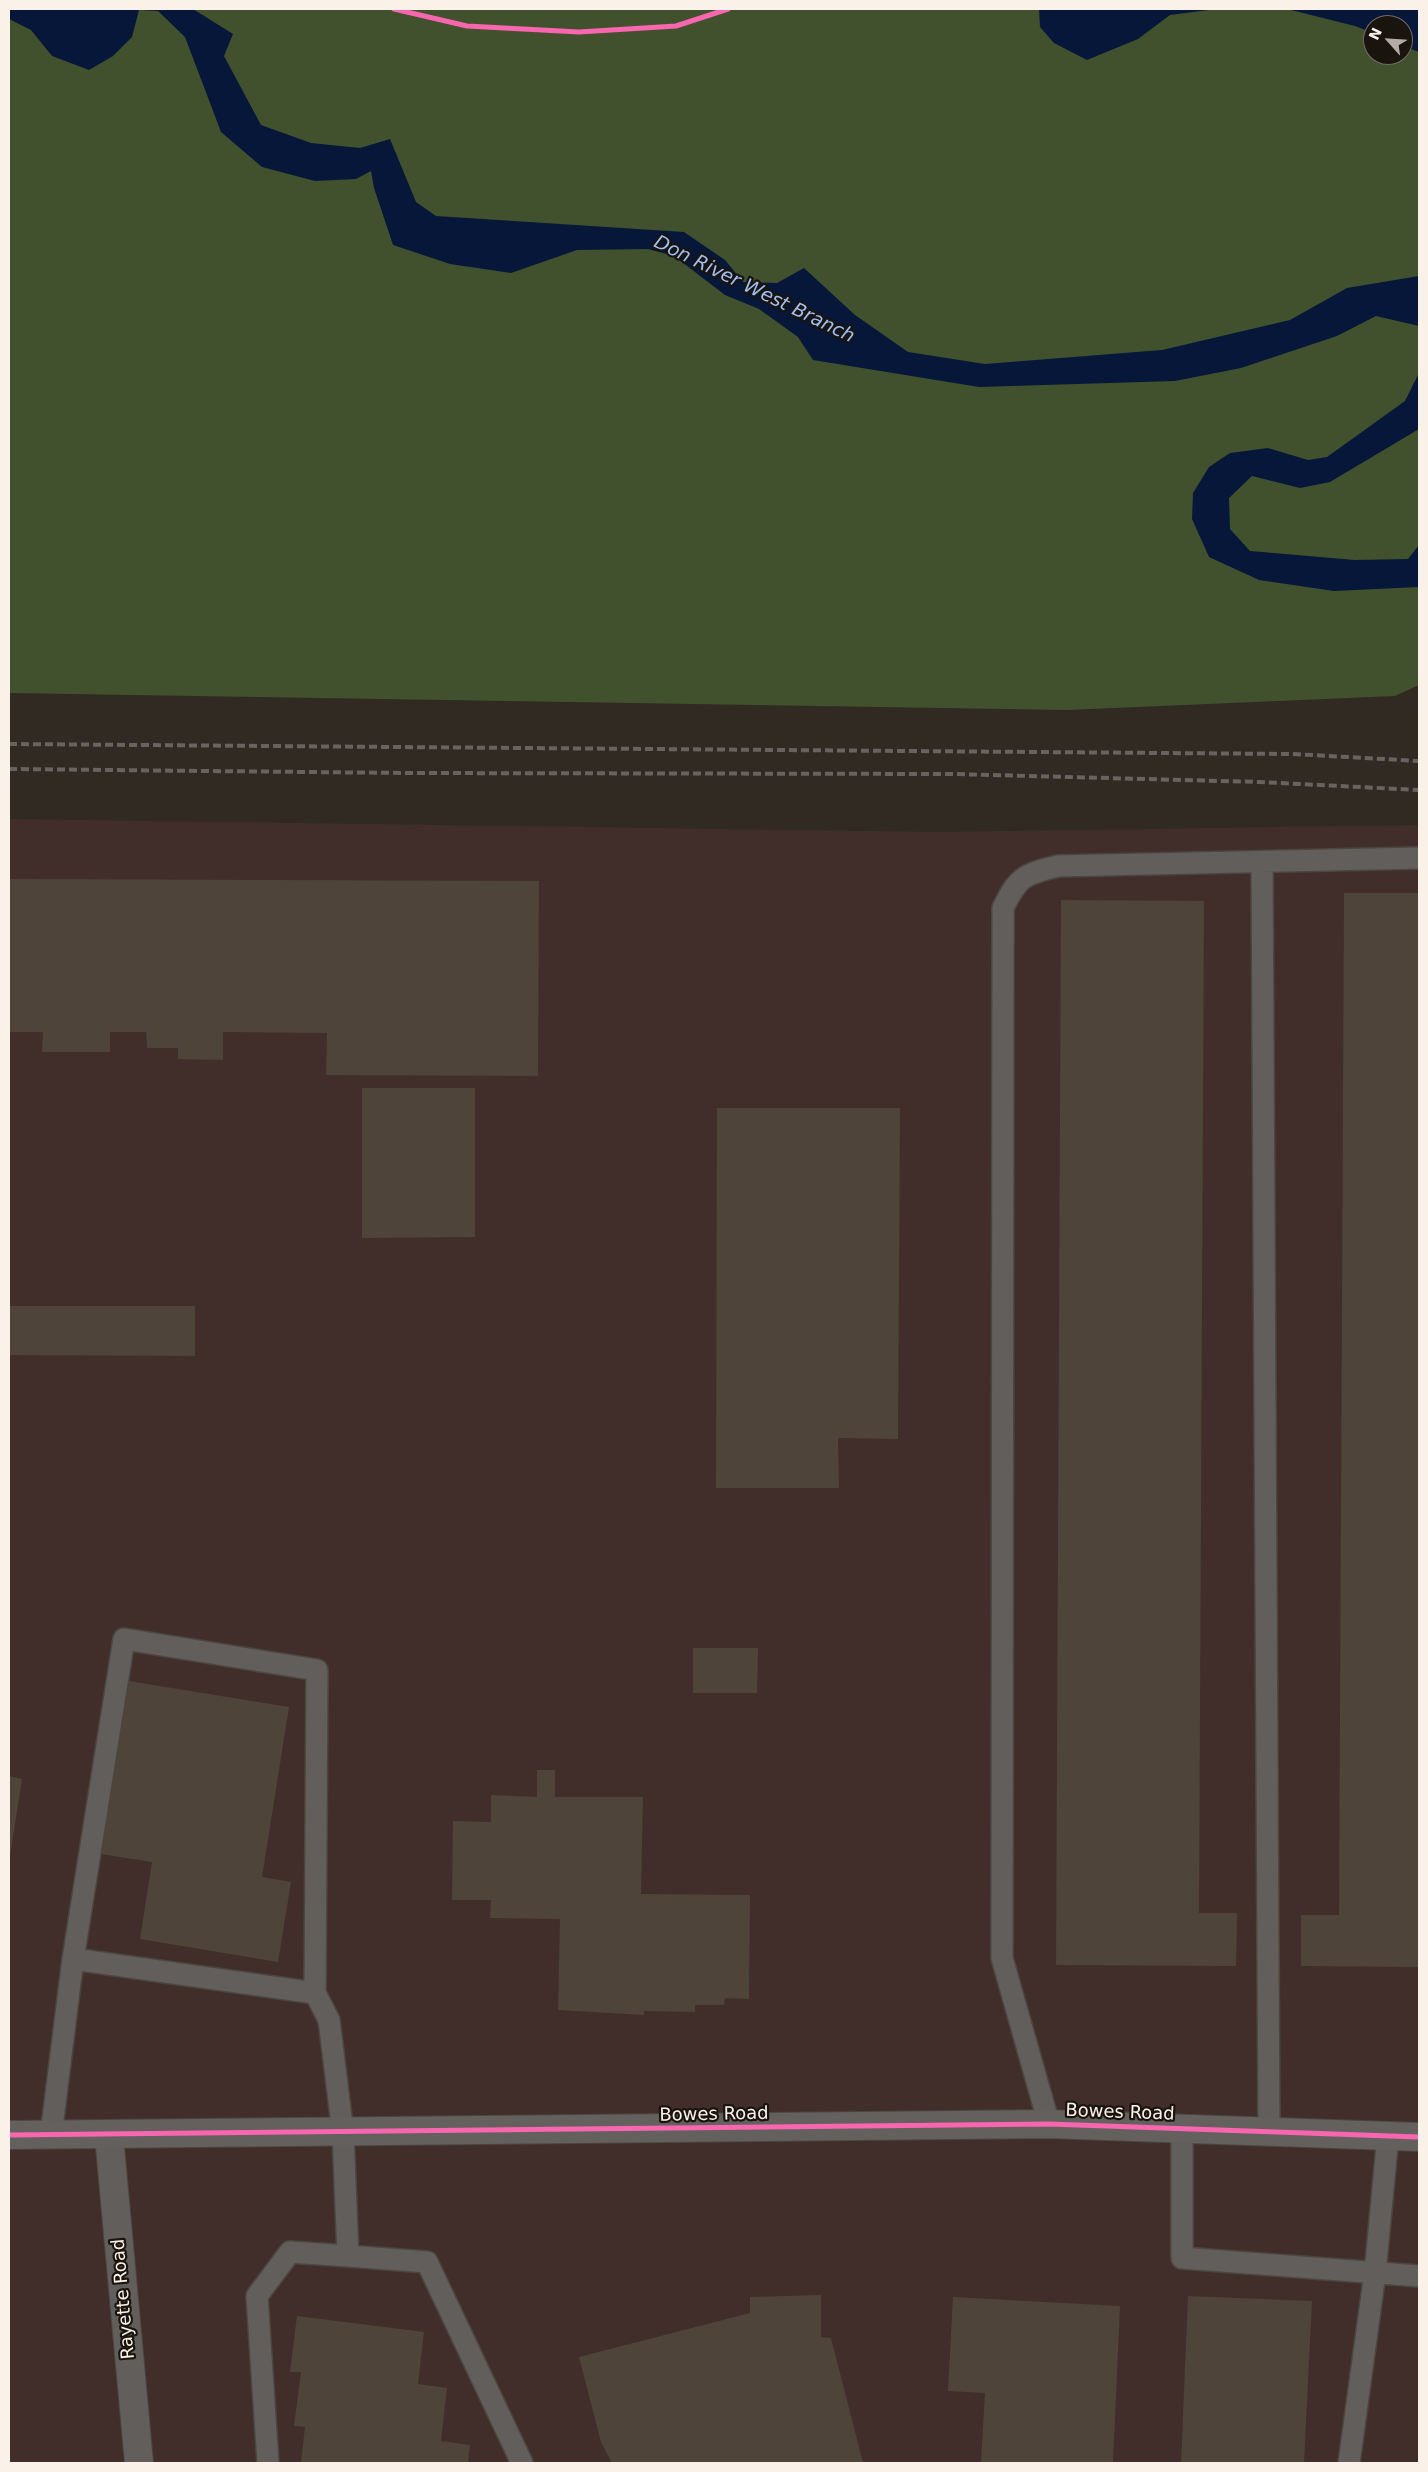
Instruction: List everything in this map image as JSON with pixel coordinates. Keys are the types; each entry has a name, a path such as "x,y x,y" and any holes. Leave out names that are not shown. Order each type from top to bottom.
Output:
{"street":[{"name":"Bowes Road","path":"9,2135 109,2136 1049,2124 1419,2137"},
{"name":"Rayette Road","path":"109,2136 139,2463"}],"lane":[{"path":"1049,2124 1002,1958 1003,908 1014,885 1032,872 1058,866 1419,858"},
{"path":"1262,862 1269,2132"},
{"path":"51,2136 73,1959 124,1639 317,1670 315,1993 329,2020 343,2133 348,2256"},
{"path":"73,1959 315,1993"},
{"path":"1182,2129 1182,2258 1419,2276"},
{"path":"1349,2463 1375,2273 1388,2136"},
{"path":"268,2463 257,2296 290,2252 427,2262 522,2463"}],"shaded area":[{"path":"9,819 938,832 1419,825 1419,2463 9,2463"}],"green space":[{"path":"9,9 1419,9 1419,685 1395,696 1067,710 9,693"}],"water":[{"name":"Don River West Branch","path":"9,9 193,9 233,34 224,56 261,125 311,143 360,148 390,139 416,202 436,216 684,232 725,260 743,282 777,283 804,268 855,315 908,352 985,364 1162,350 1290,320 1347,288 1419,276 1419,326 1376,316 1337,336 1241,368 1175,381 979,387 813,360 798,337 759,309 725,295 674,256 648,249 577,250 511,273 450,264 393,245 374,188 371,171 356,179 315,181 262,167 221,132 185,37 158,11 139,10 132,37 113,56 89,70 52,56 31,30 9,19"},
{"path":"1039,9 1217,9 1170,15 1138,39 1087,60 1054,43 1040,27"},
{"path":"1287,9 1419,9 1419,52 1413,50 1413,15 1363,15 1363,29"},
{"path":"1419,373 1419,429 1330,482 1300,488 1252,476 1229,498 1230,529 1250,551 1355,560 1408,559 1419,545 1419,587 1334,591 1259,580 1209,557 1192,519 1193,493 1209,467 1230,453 1268,448 1308,460 1327,457 1405,401"}],"building":[{"path":"9,879 539,881 538,1076 326,1075 327,1033 223,1032 223,1060 178,1059 178,1048 147,1048 146,1032 110,1032 110,1052 42,1052 43,1032 9,1032"},
{"path":"1344,893 1419,893 1419,1967 1301,1966 1301,1915 1339,1915"},
{"path":"1061,900 1204,901 1199,1913 1237,1913 1236,1966 1056,1965"},
{"path":"362,1088 475,1088 475,1237 362,1238"},
{"path":"717,1108 900,1108 898,1439 838,1438 839,1488 716,1488"},
{"path":"9,1306 195,1306 195,1356 9,1355"},
{"path":"693,1648 758,1648 757,1693 693,1693"},
{"path":"129,1681 289,1707 262,1877 291,1882 278,1962 140,1939 152,1862 101,1854"},
{"path":"537,1770 555,1770 555,1797 643,1797 641,1894 750,1895 749,1999 725,1998 724,2005 695,2005 695,2012 644,2011 644,2015 558,2010 560,1919 490,1918 491,1900 452,1900 453,1821 491,1822 491,1795 537,1797"},
{"path":"9,1776 22,1779 10,1856 9,1856"},
{"path":"821,2295 821,2337 831,2338 863,2463 612,2463 601,2442 579,2357 750,2313 750,2297"},
{"path":"1188,2296 1312,2301 1304,2463 1181,2463"},
{"path":"953,2297 1120,2306 1113,2463 981,2463 985,2393 948,2391"},
{"path":"297,2316 424,2332 418,2384 447,2388 441,2441 470,2445 468,2463 301,2463 305,2427 294,2426 301,2372 290,2372"}],"railway":[{"path":"9,744 1293,754 1419,761"},
{"path":"9,769 407,773 953,774 1260,782 1419,790"}],"cycle path":[{"path":"394,9 467,26 579,32 676,26 728,9"},
{"path":"9,2135 1049,2124 1419,2137"}]}
